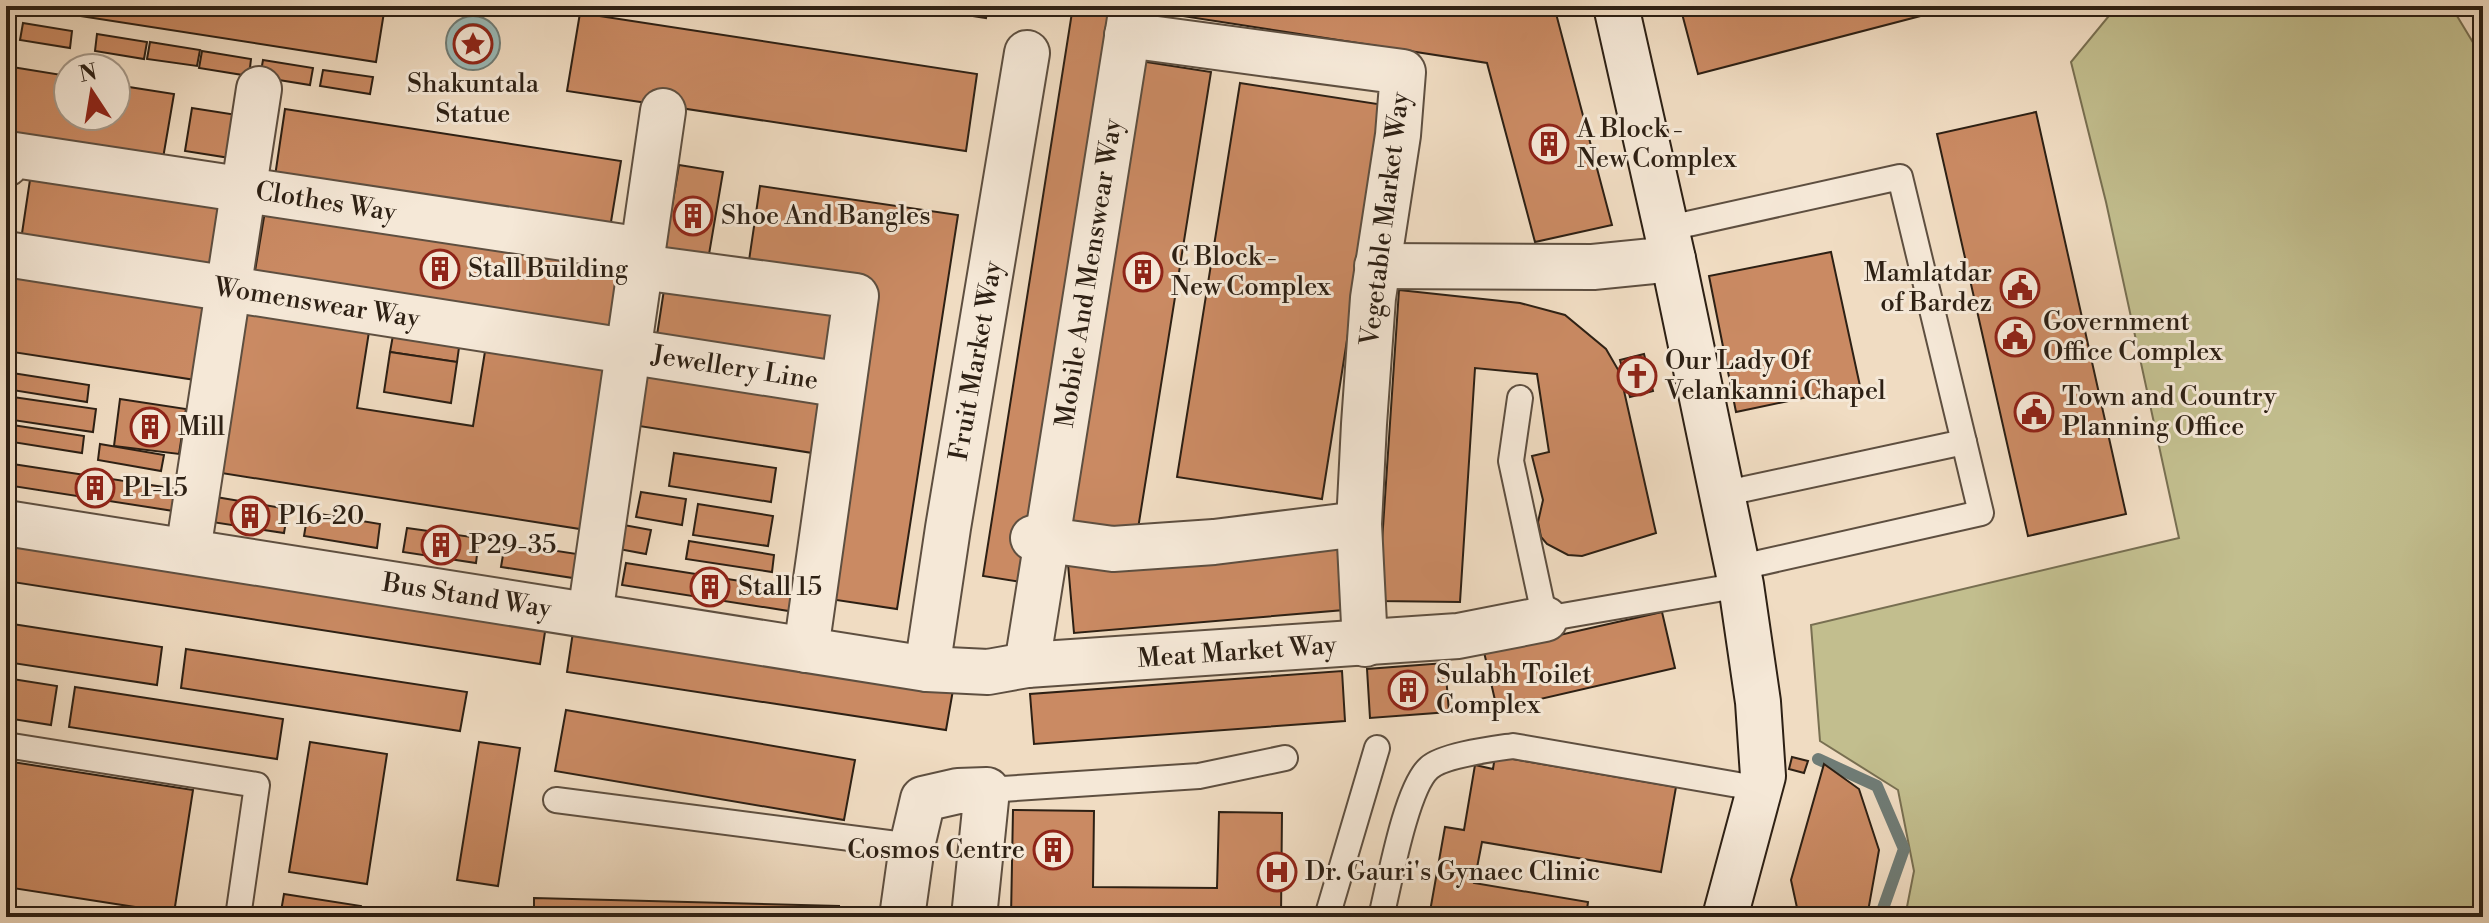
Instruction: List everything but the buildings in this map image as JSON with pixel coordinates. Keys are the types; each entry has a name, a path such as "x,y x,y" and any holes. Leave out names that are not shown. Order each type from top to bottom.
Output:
{"street":[{"path":"1616,6 1739,576 1758,702 1763,776 1725,917"},
{"name":"Vegetable Market Way","path":"1130,20 1403,72 1398,135 1377,266 1370,340 1359,524 1365,644"},
{"name":"Mobile And Menswear Way","path":"1027,665 1039,539 1130,20"},
{"name":"Fruit Market Way","path":"927,669 1027,53"},
{"path":"188,551 259,89"},
{"path":"590,615 663,111"},
{"name":"Clothes Way","path":"7,159 244,190 856,296 843,385"},
{"path":"1377,266 1593,267 1669,244"},
{"name":"Womenswear Way","path":"6,254 627,351"},
{"name":"Jewellery Line","path":"627,351 843,385"},
{"path":"806,650 843,385"},
{"name":"Bus Stand Way","path":"6,523 927,669"},
{"path":"1039,539 1113,549 1214,542 1359,524"},
{"name":"Meat Market Way","path":"927,669 988,672 1027,665 1365,644 1458,636 1545,619"},
{"path":"902,917 912,846 923,799 958,791 987,790 974,917"}],"lane":[{"path":"1520,398 1511,461 1545,619 1739,576 1981,513 1900,177 1669,244"},
{"path":"1722,494 1964,442"},
{"path":"6,745 257,785 238,917"},
{"path":"1381,917 1415,788 1430,767 1472,752 1513,746 1761,789"},
{"path":"1327,917 1377,748"},
{"path":"987,790 1199,776 1285,758"},
{"path":"556,800 912,846"}],"shaded area":[{"path":"2117,6 2451,6 2483,59 2483,917 1905,917 1914,871 1898,790 1820,741 1811,625 2179,538 2106,202 2071,62"}],"water":[{"path":"473,16 492,24 500,43 492,62 473,70 454,62 446,43 454,24"}],"waterway":[{"path":"1818,759 1877,786 1904,849 1880,917"}],"place":[{"name":"Shakuntala Statue","path":"473,44"},
{"name":"A Block - New Complex","path":"1549,144"},
{"name":"Shoe And Bangles","path":"693,216"},
{"name":"Stall Building","path":"440,269"},
{"name":"C Block - New Complex","path":"1143,272"},
{"name":"Mamlatdar of Bardez","path":"2020,288"},
{"name":"Government Office Complex","path":"2015,337"},
{"name":"Our Lady Of Velankanni Chapel","path":"1637,376"},
{"name":"Town and Country Planning Office","path":"2034,412"},
{"name":"Mill","path":"150,427"},
{"name":"P1-15","path":"95,488"},
{"name":"P16-20","path":"250,516"},
{"name":"P29-35","path":"441,545"},
{"name":"Stall 15","path":"710,587"},
{"name":"Sulabh Toilet Complex","path":"1408,690"},
{"name":"Cosmos Centre","path":"1053,850"},
{"name":"Dr. Gauri's Gynaec Clinic","path":"1277,872"}]}
